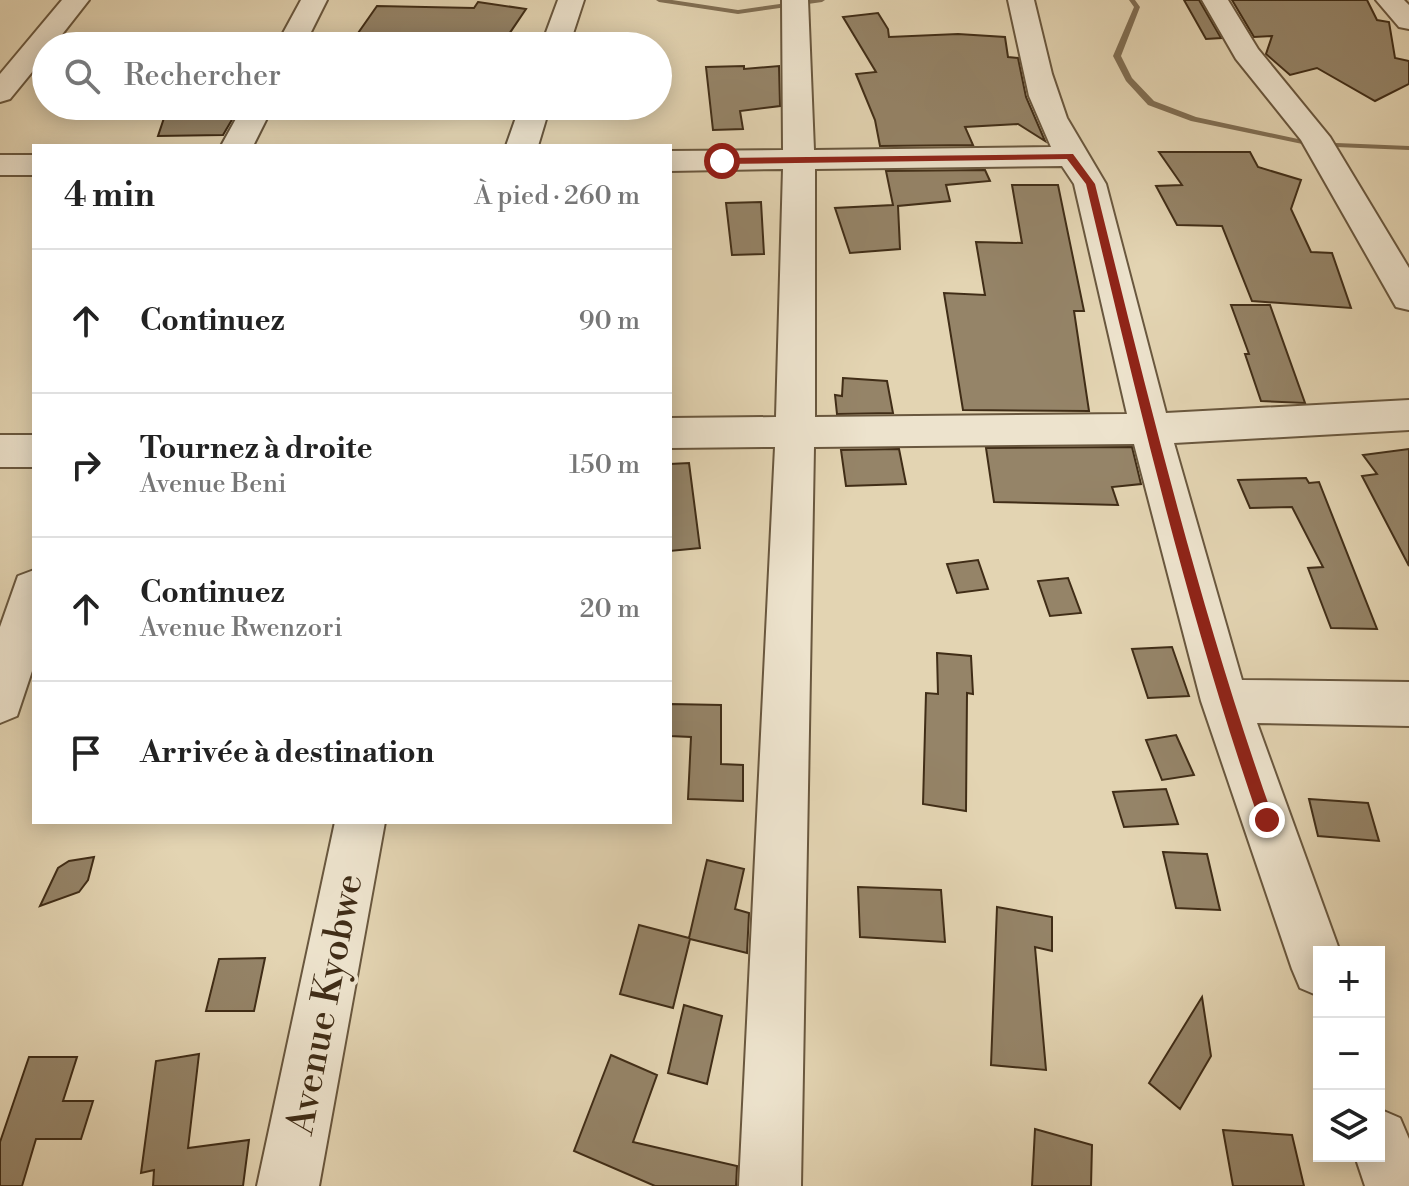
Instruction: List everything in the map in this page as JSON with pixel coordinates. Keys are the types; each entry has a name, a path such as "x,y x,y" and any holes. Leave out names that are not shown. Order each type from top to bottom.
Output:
{"street":[{"path":"50,32 76,0"},
{"path":"297,32 314,0"},
{"path":"560,32 571,0"},
{"path":"1021,0 1045,105 1069,156 1090,184 1150,429 1225,701 1313,952"},
{"path":"1215,0 1246,53 1321,146 1409,298"},
{"path":"1389,0 1409,21"},
{"path":"770,1186 795,431 799,160 796,6"},
{"path":"0,93 32,54"},
{"path":"238,144 251,120"},
{"path":"523,144 530,120"},
{"path":"672,161 1069,156"},
{"path":"0,165 32,165"},
{"path":"672,433 1150,429 1409,415"},
{"path":"0,451 32,451"},
{"path":"0,701 32,596"},
{"path":"1225,701 1409,704"},
{"name":"Avenue Kyobwe","path":"288,1186 360,824"},
{"path":"1385,1156 1396,1186"}],"building":[{"path":"1184,0 1199,0 1221,38 1206,39"},
{"path":"1232,0 1367,0 1377,20 1389,22 1395,58 1409,61 1409,84 1375,101 1317,68 1290,75 1266,54 1272,36 1254,37"},
{"path":"478,2 526,9 510,32 359,32 377,6 474,8"},
{"path":"878,13 888,29 889,37 958,34 1005,37 1008,57 1018,58 1026,97 1045,141 1018,124 965,127 973,145 880,146 875,120 856,74 876,72 843,17"},
{"path":"744,66 744,69 779,66 780,106 740,111 743,129 713,130 706,67"},
{"path":"163,120 232,120 223,135 158,136"},
{"path":"1159,152 1250,152 1258,167 1301,180 1291,209 1311,252 1332,253 1351,308 1252,301 1222,226 1177,225 1156,186 1182,185"},
{"path":"985,170 990,181 946,185 950,201 898,206 900,249 850,253 835,208 893,205 886,171"},
{"path":"1012,185 1058,185 1084,311 1074,311 1089,411 963,410 944,293 985,295 976,242 1022,243"},
{"path":"761,202 764,254 732,255 726,203"},
{"path":"1231,305 1270,305 1305,403 1261,401 1245,354 1249,354"},
{"path":"843,378 887,381 893,413 837,414 835,395 842,396"},
{"path":"1132,447 1141,484 1112,487 1118,505 994,502 986,448"},
{"path":"899,449 906,484 846,486 841,450"},
{"path":"1409,449 1409,566 1362,476 1377,474 1363,455"},
{"path":"689,463 700,548 672,551 672,464"},
{"path":"1306,478 1309,483 1319,482 1377,629 1331,628 1308,568 1323,567 1292,507 1250,508 1238,480"},
{"path":"978,560 988,589 957,593 947,564"},
{"path":"1068,578 1081,613 1050,616 1038,581"},
{"path":"1172,647 1189,696 1148,698 1132,649"},
{"path":"937,653 971,656 973,694 967,693 966,811 923,804 926,693 938,694"},
{"path":"672,704 721,705 721,764 743,765 743,801 688,799 691,737 672,736"},
{"path":"1176,735 1194,775 1162,780 1146,740"},
{"path":"1166,789 1178,824 1124,827 1113,792"},
{"path":"1309,799 1368,803 1379,841 1318,836"},
{"path":"1163,852 1207,854 1220,910 1176,908"},
{"path":"94,857 88,880 79,892 40,906 58,868 69,861"},
{"path":"707,860 744,869 735,909 749,913 747,953 690,939 673,1008 620,994 639,925 689,938"},
{"path":"858,887 941,890 945,942 860,937"},
{"path":"997,907 1052,917 1052,951 1035,947 1046,1070 991,1065"},
{"path":"265,958 254,1011 206,1011 219,959"},
{"path":"1202,997 1211,1056 1180,1109 1149,1083"},
{"path":"684,1005 722,1016 707,1084 668,1073"},
{"path":"199,1054 188,1148 249,1140 243,1186 153,1186 154,1170 141,1173 156,1061"},
{"path":"611,1055 657,1075 633,1142 737,1166 736,1186 655,1186 574,1151"},
{"path":"29,1057 77,1057 63,1101 93,1101 81,1139 36,1139 22,1186 0,1186 0,1142"},
{"path":"1035,1129 1092,1145 1091,1186 1032,1186"},
{"path":"1223,1130 1292,1135 1304,1186 1233,1186"}],"waterway":[{"path":"659,0 738,12 822,0"},
{"path":"1132,0 1137,7 1117,56 1129,79 1151,103 1194,119 1312,144 1409,148"}],"route":[{"path":"722,161 1069,156 1090,184 1150,429 1225,701 1267,820"}]}
